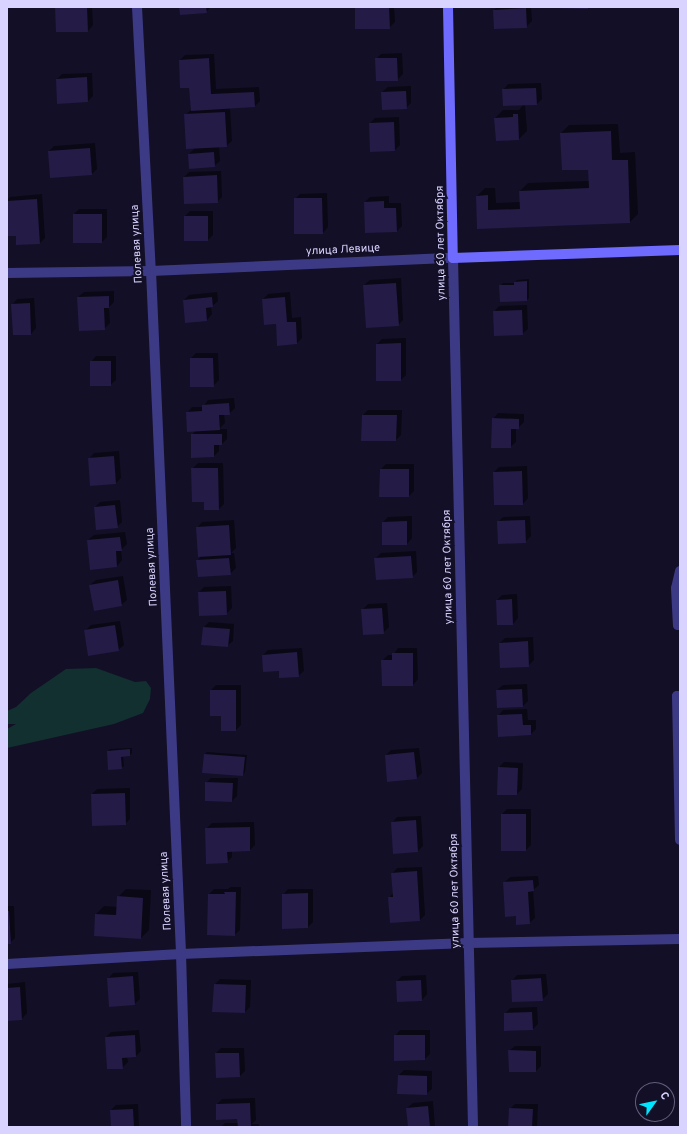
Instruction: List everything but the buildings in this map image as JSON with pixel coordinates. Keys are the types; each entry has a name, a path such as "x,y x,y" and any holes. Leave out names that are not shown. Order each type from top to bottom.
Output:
{"street":[{"name":"Полевая улица","path":"137,7 151,271 181,954 186,1127"},
{"name":"улица 60 лет Октября","path":"448,7 473,1127"},
{"name":"улица Левице","path":"7,273 151,271 680,250"},
{"path":"680,571 676,588 678,625 680,625"},
{"path":"680,696 677,696 680,840"},
{"path":"7,964 181,954 468,942 680,939"}],"green space":[{"path":"96,668 135,682 146,681 151,688 150,699 143,713 114,724 7,748 7,729 16,724 7,724 7,711 16,707 31,693 66,669"}]}
